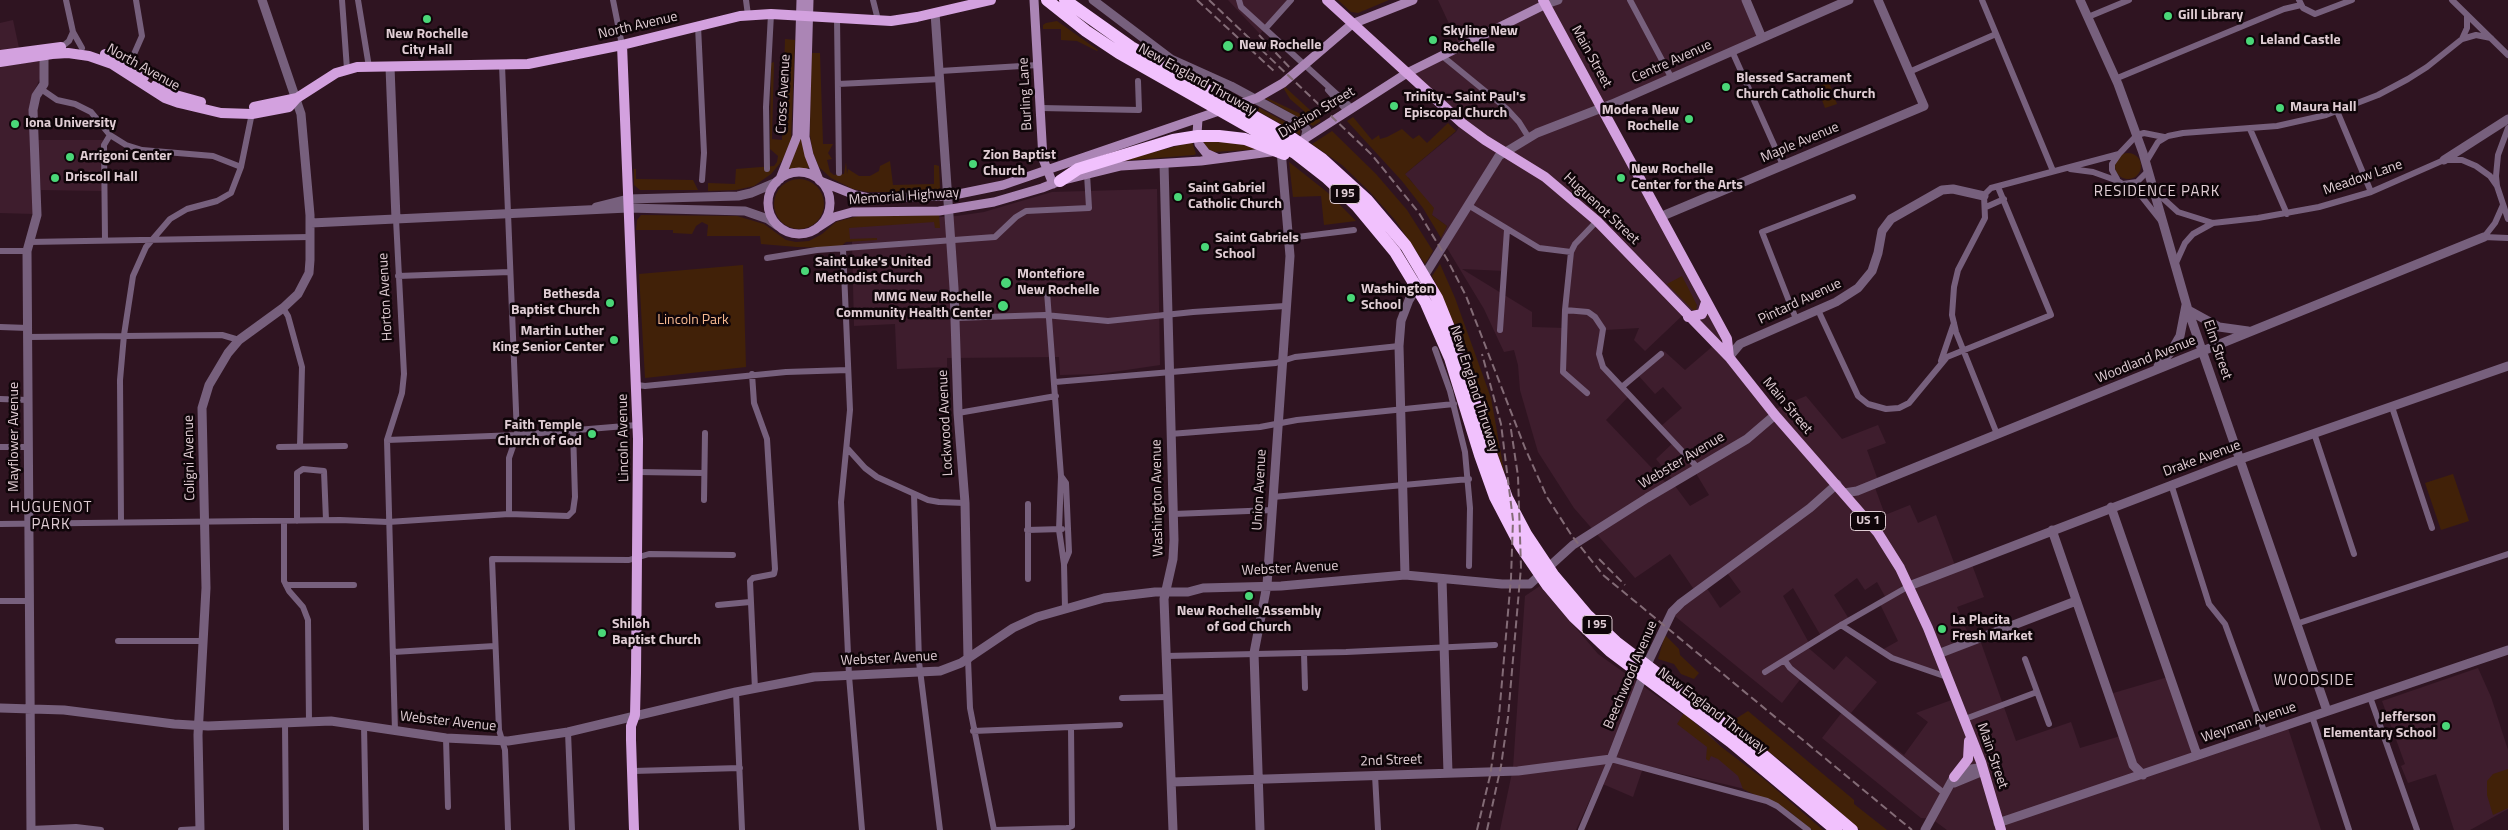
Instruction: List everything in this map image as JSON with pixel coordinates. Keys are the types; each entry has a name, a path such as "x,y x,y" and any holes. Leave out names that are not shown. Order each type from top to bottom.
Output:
{"highway":[{"name":"New England Thruway","path":"1047,0 1119,54 1289,150 1342,191 1370,220 1395,252 1426,303 1450,358 1480,454 1501,509 1536,570 1581,624 1618,658 1733,737 1836,830"},
{"name":"New England Thruway","path":"1065,0 1131,47 1289,136 1338,172 1376,209 1417,263 1445,317 1466,373 1500,480 1516,516 1536,552 1580,608 1624,649 1852,830"},
{"path":"1056,182 1078,169 1165,143 1190,137 1219,136 1245,139 1267,146 1342,191"}],"main road":[{"path":"801,0 804,36"},
{"path":"804,36 808,0"},
{"name":"North Avenue","path":"0,55 44,51 89,56 128,69 172,94 211,105 252,111 297,98 346,69 539,63 748,15 771,14 904,20 935,13 961,3 990,0"},
{"name":"Huguenot Street","path":"1327,0 1462,122 1545,177 1597,221 1729,358"},
{"path":"1302,67 1352,24 1413,0"},
{"name":"Division Street","path":"1056,182 1121,166 1164,164 1263,154 1281,150 1305,139 1407,73 1493,31 1544,2"},
{"name":"Main Street","path":"1544,2 1603,106 1648,190 1660,217 1727,339 1729,358 1775,415 1878,533 1909,586 1965,719 2000,826"},
{"name":"Burling Lane","path":"1034,4 1043,159 1046,170 1056,182"},
{"name":"Cross Avenue","path":"804,36 805,137 809,155 820,181"},
{"name":"Cross Avenue","path":"778,181 797,136 804,36"},
{"name":"Lincoln Avenue","path":"622,44 637,385 638,472 635,715 631,726 634,830"},
{"name":"North Avenue","path":"0,62 63,46 82,48 117,58 128,69"},
{"name":"Memorial Highway","path":"820,181 850,194 869,198 949,196 1001,186 1199,122 1262,96 1302,67"},
{"path":"1199,122 1199,144 1206,153 1217,158"},
{"path":"798,172 807,174 820,181 828,192 830,206 825,219 817,228 797,234 778,226 772,218 768,205 770,192 778,181 798,172"},
{"name":"Memorial Highway","path":"817,228 834,217 852,212 939,210 994,202 1056,182"},
{"path":"1688,317 1702,314 1706,302"},
{"path":"1953,781 1970,753 1969,730"}],"street":[{"path":"66,0 73,32 82,48"},
{"path":"128,69 142,36 136,0"},
{"name":"Coligni Avenue","path":"200,830 199,726 206,588 202,408 214,376 239,340 283,308 298,294 309,273 310,223 302,114 262,0"},
{"path":"342,0 346,69"},
{"path":"358,0 369,67"},
{"path":"613,0 622,44"},
{"path":"746,0 748,15"},
{"path":"874,0 878,20"},
{"path":"1093,0 1171,59 1207,77 1231,86 1303,126 1306,130 1305,139"},
{"path":"1265,29 1291,0"},
{"path":"1544,2 1558,0"},
{"path":"1630,0 1671,77"},
{"path":"1746,0 1762,38"},
{"name":"Centre Avenue","path":"1405,574 1399,346 1401,321 1409,300 1435,257 1504,151 1529,138 1848,0"},
{"path":"1878,0 1909,72 1996,34"},
{"path":"1982,0 2053,171"},
{"name":"Elm Street","path":"2080,0 2116,79 2137,135 2175,268 2327,711"},
{"path":"2088,17 2129,0"},
{"path":"2116,79 2300,2 2308,12 2322,13 2352,0"},
{"path":"2452,0 2508,54"},
{"path":"1239,1 1241,7 1302,67 1326,86 1347,111"},
{"name":"Lockwood Avenue","path":"935,13 949,196 958,413 965,503 970,708 994,830"},
{"path":"767,169 766,107 771,14"},
{"path":"2462,39 2467,28 2467,15"},
{"path":"837,18 839,173"},
{"path":"698,26 704,153 702,180"},
{"path":"63,46 69,41 73,32"},
{"path":"2121,182 2137,182 2147,166 2155,146 2164,138 2183,132 2250,129 2285,124 2337,111 2378,95 2408,79 2428,67 2462,39 2476,35 2491,38"},
{"name":"Mayflower Avenue","path":"31,830 27,252 35,224 37,206 33,110 36,96 41,89 45,75 44,51"},
{"path":"1732,51 1783,165"},
{"path":"1441,55 1507,109 1519,122 1529,138"},
{"path":"502,65 517,435 509,458 509,514"},
{"path":"838,84 1038,65"},
{"name":"Horton Avenue","path":"390,67 404,384 387,440 395,731"},
{"name":"Maple Avenue","path":"1660,217 1924,106 1909,72"},
{"path":"1041,108 1139,110 1138,81"},
{"path":"41,89 57,100 75,104 91,112 110,135 126,144 142,150 198,154 241,167"},
{"path":"121,522 120,400 124,335 133,276 146,247 177,214 200,204 225,197 235,186 241,167 252,111"},
{"path":"2337,111 2371,192"},
{"name":"Meadow Lane","path":"2153,189 2170,207 2178,212 2212,222 2287,214 2371,192 2444,160 2508,119"},
{"path":"2497,186 2498,155 2508,128"},
{"path":"2250,129 2287,214"},
{"path":"2121,182 2112,170 2118,154 2137,135 2144,133 2164,138"},
{"path":"105,240 104,144 110,135"},
{"name":"Union Avenue","path":"1260,830 1254,653 1268,585 1289,238 1281,150"},
{"path":"1997,434 1954,323 1952,307 1955,281 1968,249 1985,218 1986,206 1984,196 1991,188 2118,154"},
{"path":"2444,160 2462,160 2476,166 2490,176 2504,201 2508,219"},
{"name":"Washington Avenue","path":"1164,164 1170,434 1174,514 1174,559 1164,599 1173,830"},
{"path":"2068,168 2093,172 2121,182 2142,197 2162,222"},
{"path":"767,258 797,252 995,237 1026,210 1089,208 1087,174"},
{"path":"310,223 587,211 628,204 738,196 751,193 778,181"},
{"path":"1940,362 1946,357 2051,315 1998,187"},
{"name":"Pintard Avenue","path":"1729,358 1740,344 1849,295 1866,281 1876,263 1882,231 1891,219 1942,190 1953,189 1984,196"},
{"path":"1796,319 1762,232 1853,197"},
{"path":"1986,206 2004,199"},
{"path":"2484,237 2495,223 2504,201"},
{"path":"628,204 745,211 768,219 778,226"},
{"path":"1468,205 1539,248 1571,252"},
{"path":"1587,393 1563,372 1565,310 1571,252 1575,244 1597,221"},
{"name":"Meadow Lane","path":"2175,268 2185,243 2193,234 2212,222"},
{"path":"1289,238 1354,230"},
{"path":"1500,330 1507,230"},
{"path":"29,242 310,237"},
{"name":"Woodland Avenue","path":"1844,493 1857,491 2484,237 2508,238"},
{"path":"843,249 850,417 841,502 848,676 862,830"},
{"path":"0,251 27,252"},
{"path":"398,276 510,272"},
{"path":"1047,292 1051,316 1061,476 1060,530 1064,564 1065,608"},
{"path":"955,318 1051,316 1108,321 1167,314 1285,306"},
{"path":"2155,369 2170,354 2180,336 2188,306 2219,327 2251,331"},
{"path":"283,308 288,316 302,368 300,446"},
{"path":"1565,310 1588,312 1600,323 1603,336 1600,361 1603,367 1623,386 1698,468"},
{"path":"1818,310 1853,388 1863,400 1876,408 1894,409 1909,404 1923,388 1940,362 1954,323"},
{"path":"0,327 28,328"},
{"path":"28,337 222,335 239,340"},
{"path":"1055,382 1282,361 1295,357 1399,346"},
{"path":"1435,349 1454,404 1469,479 1469,566"},
{"path":"1623,386 1661,354"},
{"name":"Drake Avenue","path":"1909,586 1927,581 2171,484 2508,366"},
{"path":"637,385 645,386 752,374 848,370"},
{"path":"752,374 754,403 767,439 775,569 774,574 753,578 750,581 755,689"},
{"path":"958,413 1056,396"},
{"path":"0,398 28,400"},
{"path":"1170,434 1278,425 1297,420 1454,404"},
{"path":"2392,407 2432,528"},
{"name":"Webster Avenue","path":"0,708 30,708 199,726 331,721 446,738 502,742 568,732 736,692 814,677 920,673 946,669 968,659 1013,628 1065,608 1104,598 1166,592 1188,592 1203,588 1281,586 1405,574 1442,579 1530,584 1573,545 1746,439 1775,415"},
{"path":"387,440 517,435 637,425"},
{"path":"0,524 326,520 388,522 509,514 561,517 571,514 575,497 573,430"},
{"path":"704,500 705,433"},
{"path":"2314,434 2354,554"},
{"path":"279,447 345,446"},
{"path":"0,447 28,447"},
{"path":"847,448 870,473 914,494 939,502 965,503"},
{"path":"297,521 297,473 303,469 324,471 326,520"},
{"path":"638,472 704,473"},
{"path":"1061,476 1066,482 1069,552 1064,564"},
{"path":"1273,497 1469,479"},
{"name":"Beechwood Avenue","path":"1581,830 1650,658 1672,612 1681,603 1822,499 1837,484"},
{"path":"2171,484 2209,604 2225,624 2264,732"},
{"path":"914,494 920,673 940,830"},
{"path":"1028,504 1028,579"},
{"path":"2111,507 2197,755"},
{"path":"1174,514 1273,510"},
{"path":"284,521 286,585 303,607 308,620 309,723"},
{"path":"1027,530 1068,529"},
{"path":"2052,530 2133,765 2143,775"},
{"path":"508,830 505,750 498,730 492,559 629,560 648,554 733,556"},
{"path":"2296,624 2508,554"},
{"path":"1442,579 1448,773"},
{"path":"286,585 354,585"},
{"path":"1765,672 1909,586"},
{"path":"0,601 29,601"},
{"path":"1938,654 2076,601"},
{"path":"718,605 750,602"},
{"path":"1841,625 1892,658 1947,677"},
{"path":"118,640 203,641"},
{"path":"1166,656 1443,648 1495,644"},
{"path":"393,652 495,646"},
{"name":"Weyman Avenue","path":"2000,826 2197,755 2508,650"},
{"path":"1304,653 1305,688"},
{"path":"2024,659 2049,724"},
{"path":"1785,661 1790,668 1944,793"},
{"path":"736,692 742,830"},
{"path":"1965,719 2037,692"},
{"path":"1122,698 1168,697"},
{"path":"2370,697 2417,830"},
{"path":"2312,716 2350,830"},
{"path":"285,724 286,830"},
{"path":"364,725 366,830"},
{"path":"973,731 1120,725"},
{"path":"994,830 1066,828 1072,826 1071,727"},
{"path":"568,732 572,830"},
{"path":"446,738 448,807"},
{"path":"1611,759 1767,801 1777,806 1808,830"},
{"name":"2nd Street","path":"1172,782 1518,771 1611,759"},
{"path":"632,771 740,768"},
{"path":"1925,830 1944,793 1961,772 1978,768 1983,772"},
{"path":"1376,775 1378,830"},
{"path":"31,830 76,827 101,830"},
{"path":"181,830 200,830"}],"shaded area":[{"path":"1228,0 1291,0 1260,34"},
{"path":"1438,0 1748,0 1763,36 1601,107 1731,358 1773,410 1806,396 1842,439 1878,425 1886,443 1867,450 1879,483 1874,485 1885,515 1910,505 1918,523 1936,515 1956,568 1971,562 1984,597 1957,607 1972,643 1980,640 2016,741 2071,722 2080,748 2124,735 2110,694 2168,677 2196,756 2287,725 2321,830 1947,830 1932,819 1921,818 1822,738 1843,711 1802,677 1782,703 1671,613 1695,591 1670,554 1635,578 1574,508 1538,452 1520,390 1518,365 1514,350 1504,352 1484,309 1441,238 1447,226 1432,215 1420,193 1409,178 1404,175 1456,132 1461,124 1407,74 1459,45","holes":["1509,233 1540,250 1573,254 1565,328 1532,327 1532,312 1462,269 1505,271","1684,314 1713,346 1685,370 1664,351 1638,375 1655,394 1663,387 1682,408 1661,426 1675,441 1656,459 1674,481 1694,470 1709,495 1690,506 1672,482 1667,484 1606,420 1629,396 1598,356 1605,330 1639,328 1634,340 1645,351","1725,570 1741,592 1720,608 1704,584","1857,578 1865,590 1877,582 1887,600 1880,604 1898,641 1882,650 1902,661 1949,675 1957,698 1916,713 1928,722 1904,755 1851,713 1877,682 1846,656 1834,670 1805,645 1809,643 1783,596 1793,588 1821,636 1849,619 1834,595"]},
{"path":"13,20 19,48 0,52 0,23"},
{"name":"Iona University","path":"42,60 41,76 33,94 35,214 0,213 0,67"},
{"name":"Iona University","path":"37,140 103,140 102,191 41,190"},
{"name":"Montefiore New Rochelle","path":"1157,189 1160,365 1099,374 1060,375 1059,357 947,358 947,367 897,369 895,324 854,326 852,241 845,241 844,223 957,216 984,212 1052,192"},
{"path":"1540,586 1598,654 1706,731 1749,777 1745,789 1644,765 1633,797 1598,782 1576,830 1500,830 1513,768 1525,596"},
{"name":"Jefferson Elementary School","path":"2478,668 2491,697 2508,750 2508,809 2470,830 2454,830 2436,774 2408,783 2401,766 2405,764 2382,701"}],"green space":[{"path":"1338,0 1389,0 1358,13 1351,12"},
{"path":"1057,21 1098,50 1077,41 1061,40 1061,29 1043,29 1043,25 1046,23"},
{"path":"785,39 795,40 791,140 782,161 771,174 754,186 736,190 708,191 708,183 735,184 736,169 774,166 777,162 778,156 770,149 771,63 774,62 772,139 782,140"},
{"path":"811,53 820,53 823,144 833,144 828,153 832,159 827,160 830,172 834,175 844,174 846,162 847,174 848,169 859,176 870,176 879,171 880,166 890,161 893,185 934,184 934,165 936,165 939,166 940,189 934,192 868,192 853,189 831,178 819,167 813,153 810,135"},
{"path":"1829,82 1837,104 1825,108 1817,87"},
{"path":"1219,86 1300,130 1300,135 1218,88"},
{"path":"1285,87 1321,121 1313,126 1266,99 1303,115 1304,111 1290,99 1284,89"},
{"path":"1353,117 1372,140 1379,135 1380,139 1387,137 1402,129 1413,139 1419,135 1427,143 1448,123 1456,131 1405,174 1434,208 1432,215 1447,226 1441,238 1423,208 1402,181 1347,121"},
{"path":"1332,131 1376,174 1407,210 1433,251 1425,264 1395,220 1370,192 1342,165 1312,144"},
{"path":"800,138 802,138 809,168 789,169"},
{"path":"1223,140 1261,149 1214,152 1207,149 1202,142"},
{"path":"1192,142 1196,154 1194,155 1120,161"},
{"path":"2128,153 2137,157 2141,166 2137,175 2128,179 2119,175 2115,166 2119,157"},
{"path":"1289,162 1327,192 1356,221 1324,225 1321,196 1293,197"},
{"path":"634,169 636,169 636,179 693,180 698,190 640,190 634,185"},
{"path":"794,179 804,179 817,186 824,199 824,209 817,222 804,229 794,229 785,225 778,218 774,209 774,199 778,190 785,183"},
{"path":"641,215 737,216 764,224 786,240 796,242 809,241 822,234 836,222 858,216 939,215 940,228 935,228 934,222 849,228 850,239 877,238 877,240 846,242 839,248 797,247 761,244 760,236 707,236 708,225 702,222 696,226 692,234 673,233 673,230 636,230 637,220"},
{"path":"1440,264 1455,298 1491,398 1505,476 1461,339 1432,276"},
{"name":"Lincoln Park","path":"743,265 746,367 645,378 639,274"},
{"path":"1682,276 1697,305 1696,310 1693,310 1667,284"},
{"path":"2453,474 2469,521 2441,530 2425,483"},
{"path":"1665,635 1679,649 1680,655 1699,673 1694,679 1681,674 1674,664 1658,659"},
{"path":"1748,711 1854,800 1854,804 1887,830 1860,830 1790,768 1722,716 1737,718"},
{"path":"1684,713 1720,746 1765,780 1823,830 1812,830 1790,812 1743,789 1738,776 1718,759 1711,756 1709,761 1706,759 1707,747 1677,724"},
{"path":"2508,769 2508,808 2493,815 2487,795 2487,781 2493,774"}],"railway":[{"path":"1197,0 1275,72"},
{"path":"1209,0 1372,155 1419,213 1447,259 1466,296 1525,448 1547,497 1572,536 1603,575 1912,830"},
{"path":"1259,35 1292,70"},
{"path":"1477,830 1490,776 1499,716 1511,578 1513,520 1501,424 1482,354"},
{"path":"1487,830 1501,766 1508,717 1521,567 1518,476 1510,423"},
{"path":"1599,559 1625,585"}],"place":[{"name":"Gill Library","path":"2168,16"},
{"name":"New Rochelle City Hall","path":"427,19"},
{"name":"Skyline New Rochelle","path":"1433,40"},
{"name":"Leland Castle","path":"2250,41"},
{"name":"New Rochelle","path":"1228,46"},
{"name":"Blessed Sacrament Church Catholic Church","path":"1726,87"},
{"name":"Trinity - Saint Paul's Episcopal Church","path":"1394,106"},
{"name":"Maura Hall","path":"2280,108"},
{"name":"Modera New Rochelle","path":"1689,119"},
{"name":"Iona University","path":"15,124"},
{"name":"Arrigoni Center","path":"70,157"},
{"name":"Zion Baptist Church","path":"973,164"},
{"name":"Driscoll Hall","path":"55,178"},
{"name":"New Rochelle Center for the Arts","path":"1621,178"},
{"name":"Saint Gabriel Catholic Church","path":"1178,197"},
{"name":"Saint Gabriels School","path":"1205,247"},
{"name":"Saint Luke's United Methodist Church","path":"805,271"},
{"name":"Montefiore New Rochelle","path":"1006,283"},
{"name":"Washington School","path":"1351,298"},
{"name":"Bethesda Baptist Church","path":"610,303"},
{"name":"MMG New Rochelle Community Health Center","path":"1003,306"},
{"name":"Martin Luther King Senior Center","path":"614,340"},
{"name":"Faith Temple Church of God","path":"592,434"},
{"name":"New Rochelle Assembly of God Church","path":"1249,596"},
{"name":"La Placita Fresh Market","path":"1942,629"},
{"name":"Shiloh Baptist Church","path":"602,633"},
{"name":"Jefferson Elementary School","path":"2446,726"}],"district":[{"name":"RESIDENCE PARK","path":"2157,192"},
{"name":"HUGUENOT PARK","path":"51,516"},
{"name":"WOODSIDE","path":"2314,681"}]}
